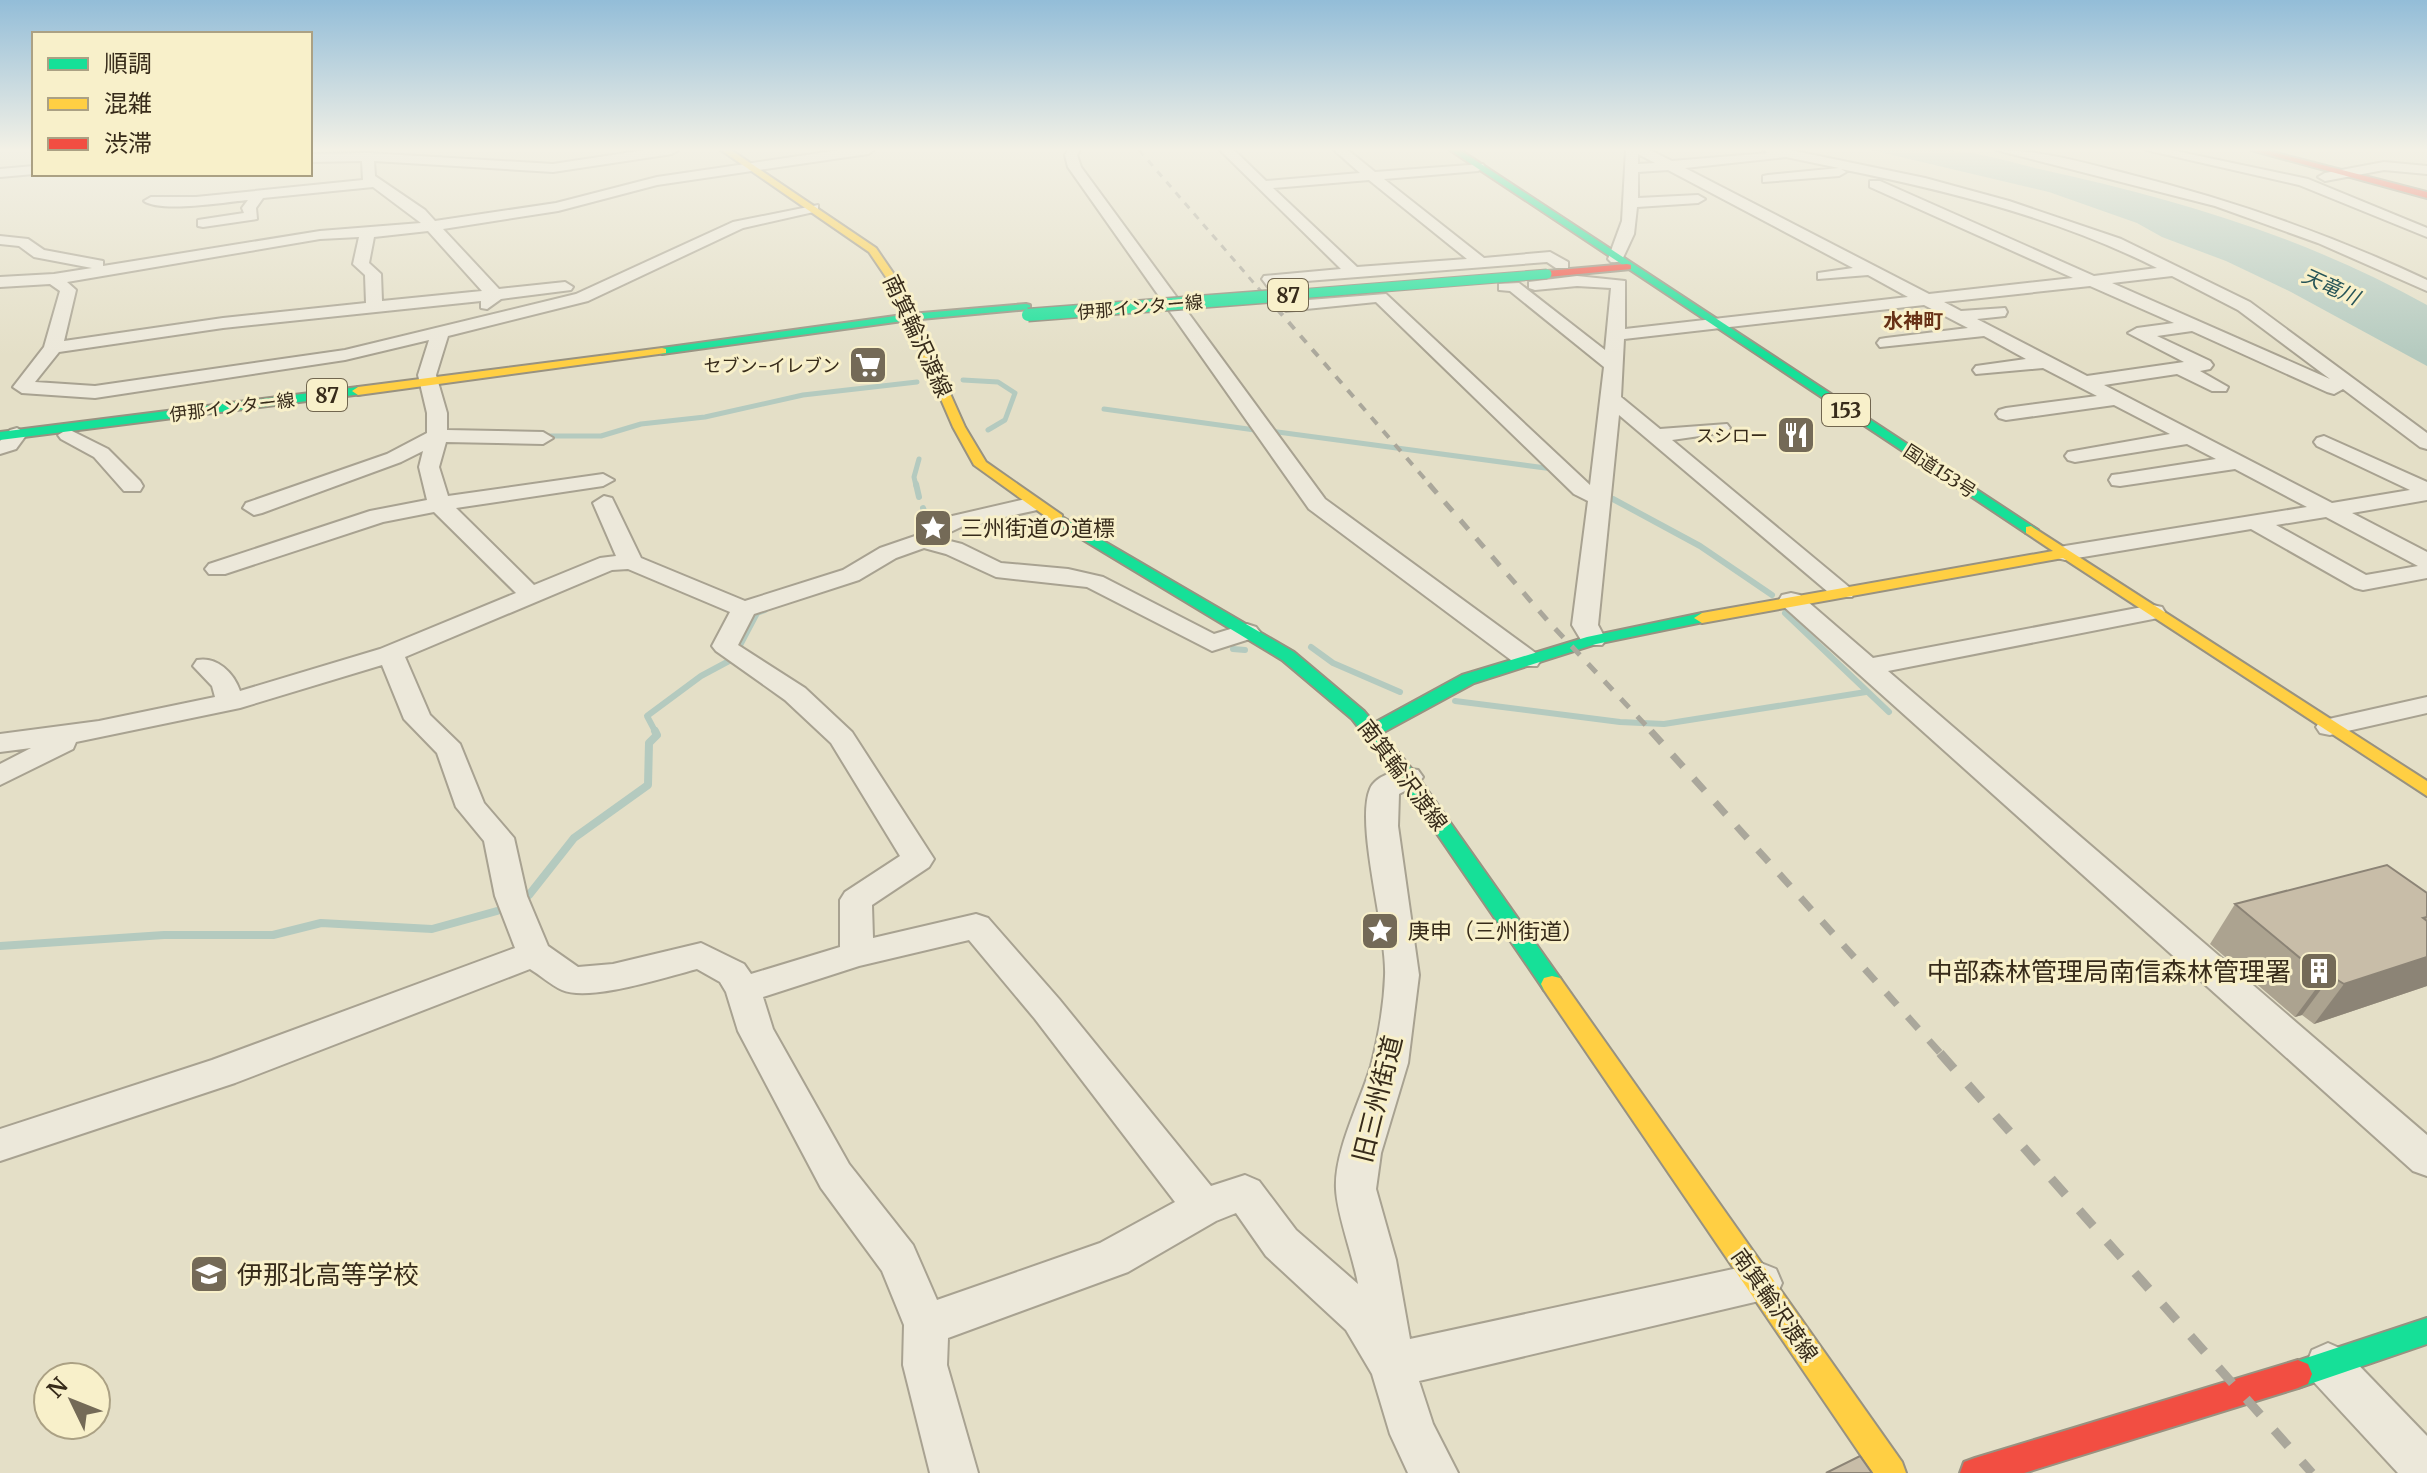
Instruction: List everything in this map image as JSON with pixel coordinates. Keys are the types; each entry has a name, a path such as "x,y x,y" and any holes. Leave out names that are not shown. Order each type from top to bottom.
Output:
{"main road":[{"name":"南箕輪沢渡線","path":"828,219 873,250 897,286 971,451 996,478 1298,664 1373,731 1891,1473"},
{"name":"国道153号","path":"1556,219 2427,790"},
{"name":"伊那インター線","path":"8,435 64,432 912,321 1560,272 1622,263"},
{"path":"1373,731 1468,679 1593,640 1791,600 2065,553"},
{"path":"1975,1473 2328,1365 2427,1331"}],"street":[{"path":"203,223 233,219"},
{"path":"425,219 495,295"},
{"path":"0,282 54,279 212,247 475,219"},
{"path":"0,390 22,387 95,392 127,385 312,362 582,298 738,225 766,219"},
{"path":"1112,219 1317,504 1528,660"},
{"path":"1300,219 1353,272"},
{"path":"1427,219 1480,262"},
{"path":"1622,263 1628,219"},
{"path":"1772,219 2427,561"},
{"path":"1954,219 2377,406"},
{"path":"2047,219 2116,242 2244,306 2427,443"},
{"path":"2271,219 2304,230 2427,286"},
{"path":"2392,219 2427,233"},
{"path":"355,230 363,243 361,264 373,274 374,307"},
{"path":"0,240 23,242 39,254 117,268"},
{"path":"631,256 651,265"},
{"path":"1560,272 1550,257 1270,279 1292,307 1513,286 1560,272 1619,284 1611,399 1585,625 1593,640"},
{"path":"1824,276 1871,270"},
{"path":"1616,335 2177,271"},
{"path":"2403,274 2427,275"},
{"path":"30,301 54,279"},
{"path":"22,387 53,348 68,290 54,279"},
{"path":"53,348 223,323 618,281"},
{"path":"1818,293 1897,284"},
{"path":"1513,286 1613,365"},
{"path":"495,295 469,320 447,330 427,375 437,413 437,436 429,467 439,504 510,571 530,595"},
{"path":"1380,297 1582,489 1600,498"},
{"path":"1958,316 1999,312"},
{"path":"2085,382 2204,365 2137,333 2194,326"},
{"path":"1886,343 1986,331"},
{"path":"1982,370 2046,362"},
{"path":"2180,369 2219,387"},
{"path":"95,392 64,432 101,453 132,486"},
{"path":"1611,399 1843,592"},
{"path":"2006,414 2118,399"},
{"path":"1655,436 1720,428"},
{"path":"0,448 9,445 8,435"},
{"path":"254,508 394,458 437,436 543,438"},
{"path":"2075,456 2191,437"},
{"path":"2324,442 2427,492"},
{"path":"2120,480 2239,462"},
{"path":"217,569 378,516 439,504 603,492 631,562"},
{"path":"2065,553 2427,492"},
{"path":"923,541 929,532 945,525 1034,504"},
{"path":"2254,522 2363,583 2427,571"},
{"path":"0,743 78,735 153,722 230,702 390,653 608,563 631,562 744,609 851,575 888,553 923,541 954,549 996,570 1068,576 1095,582 1212,643 1247,632"},
{"path":"1791,600 2427,1159"},
{"path":"744,609 725,646 795,694 842,738 918,859 856,900 857,954"},
{"path":"1867,667 2153,612"},
{"path":"390,653 418,719 450,750 471,807 499,838 511,896 534,954 572,980 613,977 701,956 732,973 743,990 756,1031 835,1176 898,1259 926,1325 925,1365 954,1473"},
{"path":"206,666 224,683 230,702"},
{"path":"2330,727 2427,705"},
{"path":"0,776 78,735"},
{"name":"旧三州街道","path":"1408,777 1384,790 1383,826 1402,975 1390,1063 1362,1153 1356,1189 1375,1260 1392,1365 1413,1434 1434,1473"},
{"path":"743,990 976,917 1203,1207"},
{"path":"0,1145 222,1072 534,954"},
{"path":"926,1325 1113,1258 1203,1207 1245,1193 1281,1243 1361,1315 1392,1365 1761,1283"},
{"path":"2328,1365 2427,1470"}],"water":[{"name":"天竜川","path":"2125,219 2227,219 2333,259 2380,281 2427,305 2427,366 2291,292 2226,261 2162,237"}],"building":[{"path":"2387,865 2427,893 2427,917 2423,918 2427,921 2427,957 2344,984 2331,976 2324,978 2235,904"},
{"path":"1860,1456 1872,1473 1826,1473"}],"waterway":[{"path":"963,380 998,382 1015,393 1005,420 988,430"},
{"path":"542,436 601,436 641,424 705,417 803,395 917,382"},
{"path":"1104,409 1255,430"},
{"path":"1270,431 1553,469"},
{"path":"916,486 914,477 919,459"},
{"path":"916,484 919,497"},
{"path":"1613,499 1700,546 1772,595"},
{"path":"923,508 929,526"},
{"path":"738,649 757,613 765,610"},
{"path":"1785,613 1889,712"},
{"path":"1311,647 1333,663 1400,692"},
{"path":"1233,649 1245,650"},
{"path":"656,733 647,716 701,676 729,661"},
{"path":"1455,701 1620,722 1664,724 1866,692"},
{"path":"529,895 574,838 648,785 649,743 656,733"},
{"path":"0,946 164,935 273,935 321,923 432,929 497,911"}],"railway":[{"path":"1198,219 1266,297"},
{"path":"1265,295 1431,486"},
{"path":"1429,484 1548,621 1653,733"},
{"path":"1651,731 1942,1055"},
{"path":"1940,1053 2312,1473"}],"traffic: fast":[{"path":"1558,219 2031,530"},
{"path":"1028,315 1547,274"},
{"path":"662,351 910,317 1026,307"},
{"path":"0,436 358,391"},
{"path":"1057,518 1288,656 1358,715 1408,777 1552,984"},
{"path":"1373,731 1468,679 1593,640 1702,618"},
{"path":"2298,1374 2427,1331"}],"traffic: slow":[{"path":"827,219 873,250 897,286 959,427 981,465 1057,518"},
{"path":"358,391 662,351"},
{"path":"2031,530 2427,790"},
{"path":"1702,618 2065,553"},
{"path":"1552,984 1891,1473"}],"traffic: jam":[{"path":"1547,274 1627,267"},
{"path":"1975,1473 2298,1374"}],"place":[{"name":"セブン-イレブン","path":"868,365"},
{"name":"スシロー","path":"1796,435"},
{"name":"三州街道の道標","path":"933,528"},
{"name":"庚申（三州街道）","path":"1380,931"},
{"name":"中部森林管理局南信森林管理署","path":"2319,971"},
{"name":"伊那北高等学校","path":"209,1274"}],"district":[{"name":"水神町","path":"1913,320"}]}
